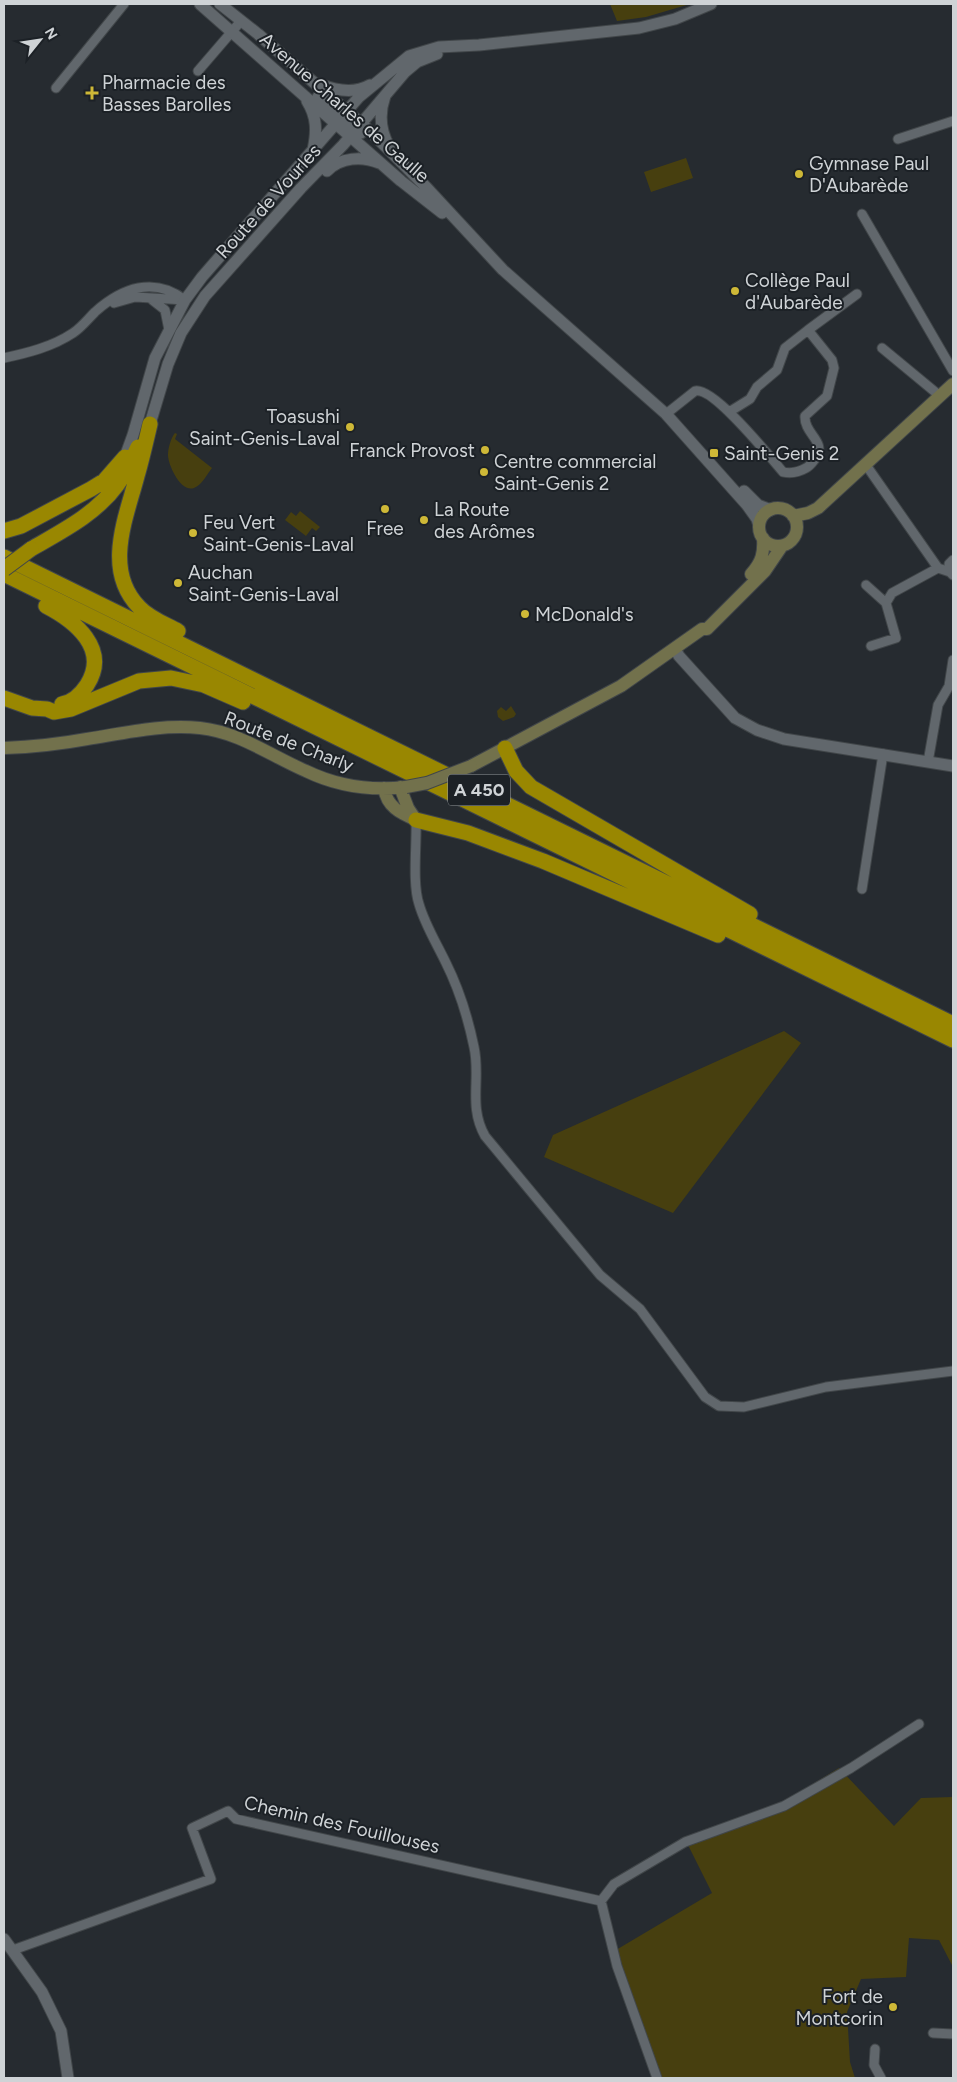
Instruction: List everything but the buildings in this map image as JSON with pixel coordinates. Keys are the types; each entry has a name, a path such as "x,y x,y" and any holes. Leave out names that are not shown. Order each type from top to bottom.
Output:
{"highway":[{"path":"4,569 31,549 88,514 105,500 150,424"},
{"path":"150,424 121,538 119,567 123,582 134,601 150,616 247,668 257,681"},
{"path":"4,531 22,526 91,489 126,463"},
{"name":"A 450","path":"4,557 953,1024"},
{"name":"A 450","path":"4,574 953,1040"},
{"path":"4,583 60,613 72,622 90,643 94,663 93,672 87,685 76,697 67,703 47,709"},
{"path":"4,698 32,708 47,709 54,712 71,709 139,681 171,678 204,685 293,724 307,722"},
{"path":"504,748 516,771 531,787 767,924 775,936"},
{"path":"416,820 468,833 567,870 776,963 790,960"}],"main road":[{"path":"793,516 808,513 818,508 953,384"},
{"path":"797,529 793,516 783,509 771,510 763,516 761,532 771,545 782,546 792,540 797,529 822,515 845,493 866,465"},
{"name":"Route de Charly","path":"702,629 702,622 758,566 764,553 761,532"},
{"name":"Route de Charly","path":"4,748 84,740 156,727 202,728 242,739 306,772 338,783 355,787 384,788 427,783 471,766 621,686 702,629 707,629 765,571 774,555 782,546"},
{"path":"403,787 408,808 416,820"},
{"path":"384,788 385,798 392,807 416,820"}],"street":[{"path":"56,88 124,4"},
{"name":"Avenue Charles de Gaulle","path":"200,4 302,93 349,124"},
{"name":"Avenue Charles de Gaulle","path":"220,4 312,80 383,165 468,234"},
{"name":"Route de Vourles","path":"378,80 409,56 439,47 639,28 675,19 711,4"},
{"path":"198,71 241,20"},
{"name":"Route de Vourles","path":"126,463 155,358 185,300 216,261 313,152 386,92 417,62 463,46"},
{"path":"283,75 308,87 378,148 397,157"},
{"path":"312,80 330,88 348,91 363,88 378,80"},
{"path":"349,124 375,90 378,80"},
{"path":"386,92 381,110 382,126 386,140 397,157"},
{"path":"302,93 316,119 316,136 313,152"},
{"path":"898,139 953,122"},
{"name":"Route de Vourles","path":"150,424 168,364 181,333 205,296 301,188 325,165 349,124"},
{"name":"Avenue Charles de Gaulle","path":"397,157 503,270 668,412 750,498 758,505 771,510"},
{"path":"301,188 320,178 338,162 362,159 383,165"},
{"path":"862,214 953,371"},
{"path":"216,261 228,257 239,257"},
{"path":"4,358 44,347 72,334 116,296 130,290 159,286 174,291 185,300 187,316 181,333"},
{"path":"729,412 750,399 757,387 777,370 785,348 856,294"},
{"path":"104,306 135,297 185,300 205,296"},
{"path":"148,297 165,310 169,330"},
{"path":"668,412 694,391 703,391 729,412 783,472 792,473 810,466 820,452 820,446 806,426 805,416 827,396 834,368 832,360 808,330"},
{"path":"882,348 940,396"},
{"name":"Avenue Charles de Gaulle","path":"668,412 742,499 757,519 761,532"},
{"path":"866,465 938,568 952,573"},
{"path":"952,573 949,564 953,560"},
{"path":"886,603 892,593 938,568"},
{"path":"866,584 886,603 896,638 871,646"},
{"path":"675,649 679,656 735,718 757,730 784,739 953,766"},
{"path":"928,762 938,705 949,686 953,660"},
{"path":"862,890 883,754"},
{"path":"416,820 418,902 459,994 474,1048 475,1105 480,1128 600,1275 640,1309 705,1397 719,1406 744,1407 826,1387 953,1371"},
{"path":"657,2078 617,1966 601,1901 614,1884 685,1842 784,1806 850,1768 918,1724"},
{"name":"Chemin des Fouillouses","path":"12,1950 211,1879 192,1828 228,1811 236,1819 601,1901"},
{"path":"4,1939 42,1992 61,2031 68,2078"},
{"path":"933,2033 952,2034"},
{"path":"874,2049 874,2065 881,2078"}],"shaded area":[{"path":"610,4 690,4 646,17 617,21"},
{"path":"686,158 693,178 651,192 644,172"},
{"path":"175,433 177,434 175,439 212,468 197,487 189,488 184,486 176,477 170,465 168,455 171,440"},
{"path":"300,511 320,527 316,531 312,528 306,536 285,520 291,512 296,516"},
{"path":"511,706 516,714 514,717 503,721 498,717 497,711 501,707 506,711"},
{"path":"784,1031 801,1043 673,1213 544,1157 553,1135"},
{"path":"839,1768 894,1826 921,1798 953,1797 953,1967 939,1940 909,1938 906,1977 861,1979 847,2012 850,2062 855,2078 661,2078 616,1950 712,1893 684,1837 760,1816"}],"place":[{"name":"Pharmacie des Basses Barolles","path":"92,93"},
{"name":"Gymnase Paul D'Aubarède","path":"799,174"},
{"name":"Collège Paul d'Aubarède","path":"735,291"},
{"name":"Toasushi Saint-Genis-Laval","path":"350,427"},
{"name":"Franck Provost","path":"485,450"},
{"name":"Saint-Genis 2","path":"714,453"},
{"name":"Centre commercial Saint-Genis 2","path":"484,472"},
{"name":"Free","path":"385,509"},
{"name":"La Route des Arômes","path":"424,520"},
{"name":"Feu Vert Saint-Genis-Laval","path":"193,533"},
{"name":"Auchan Saint-Genis-Laval","path":"178,583"},
{"name":"McDonald's","path":"525,614"},
{"name":"Fort de Montcorin","path":"893,2007"}]}
